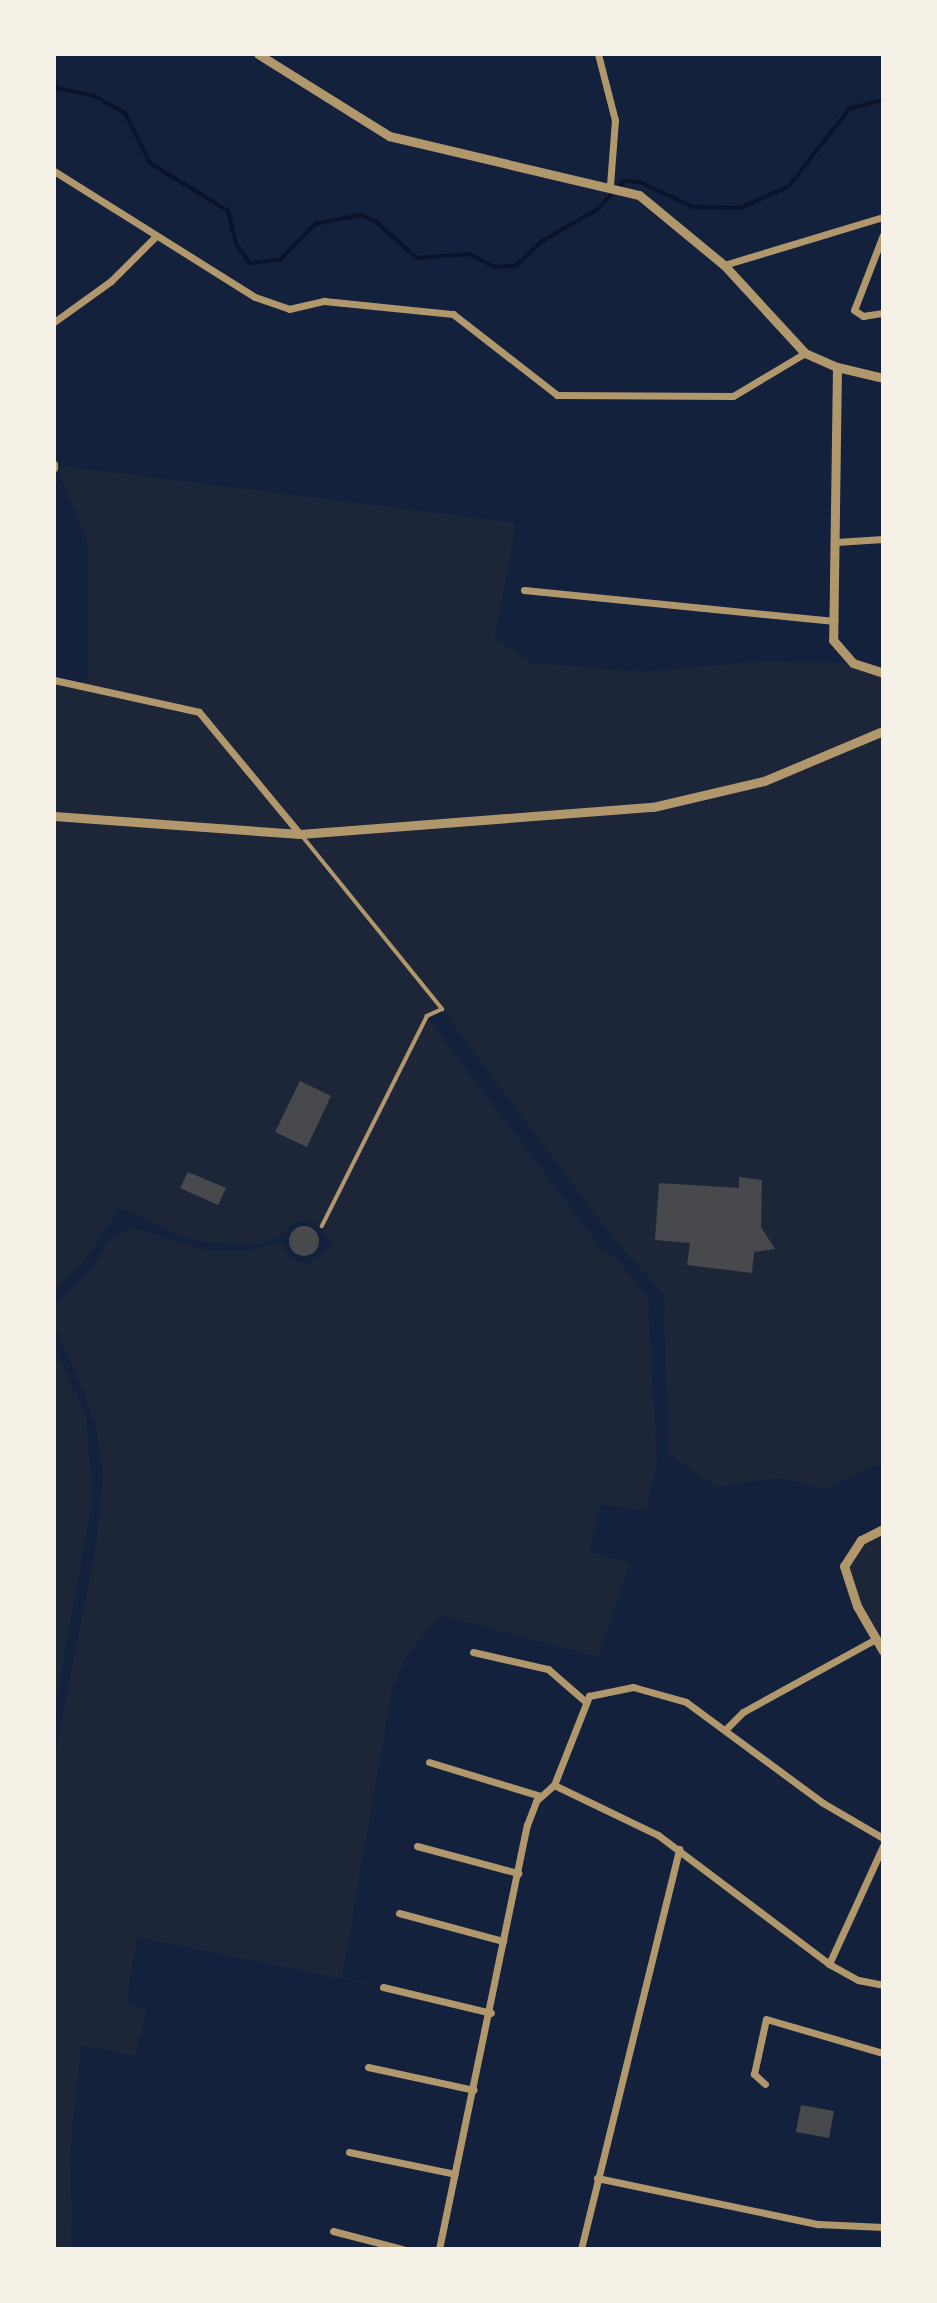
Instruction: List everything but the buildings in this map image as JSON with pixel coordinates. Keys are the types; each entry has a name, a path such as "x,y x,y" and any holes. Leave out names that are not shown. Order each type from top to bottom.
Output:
{"street":[{"path":"258,54 389,136 425,148 605,184 639,195 724,265 805,353 837,367 883,378"},
{"path":"598,54 615,120 605,184"},
{"path":"54,171 255,297 289,309 324,301 453,314 566,397 733,396 805,353"},
{"path":"724,265 882,217 883,233 854,310 863,316 883,313"},
{"path":"54,322 111,281 156,236"},
{"path":"837,367 833,640 840,653 883,673"},
{"path":"836,542 883,539"},
{"path":"524,590 834,621"},
{"path":"54,680 199,712 300,834"},
{"path":"54,816 300,834 653,807 764,781 883,731"},
{"path":"883,1529 861,1540 844,1566 857,1606 883,1651"},
{"path":"725,1730 743,1712 876,1639"},
{"path":"473,1652 548,1669 586,1702"},
{"path":"439,2249 518,1873 540,1796 554,1785 586,1702 593,1692 633,1687 658,1691 686,1702 823,1803 883,1838"},
{"path":"429,1762 540,1796"},
{"path":"554,1785 632,1820 679,1849 829,1964 858,1980 883,1985"},
{"path":"417,1846 518,1873"},
{"path":"829,1964 883,1846"},
{"path":"581,2249 679,1849"},
{"path":"399,1913 503,1941"},
{"path":"383,1987 491,2013"},
{"path":"765,2084 754,2074 766,2019 883,2053"},
{"path":"368,2067 474,2090"},
{"path":"349,2152 455,2174"},
{"path":"597,2178 818,2224 883,2227"},
{"path":"333,2231 402,2249"}],"lane":[{"path":"300,834 442,1009 427,1016 322,1226"}],"shaded area":[{"path":"55,465 516,523 495,638 532,663 643,672 765,661 853,663 883,673 883,1463 824,1489 781,1478 716,1487 668,1453 664,1295 615,1240 442,1009 427,1017 601,1249 615,1257 648,1296 657,1463 646,1510 600,1505 589,1551 630,1564 598,1657 441,1615 411,1649 393,1684 342,1977 383,1987 137,1937 126,2004 147,2009 135,2056 81,2045 70,2154 72,2249 54,2249 54,1760 96,1545 103,1474 95,1421 54,1323 54,1307 93,1267 109,1239 130,1227 208,1251 249,1251 281,1242 290,1257 306,1265 333,1244 313,1220 293,1222 281,1236 256,1245 197,1242 119,1208 84,1262 54,1291 54,680 87,686 87,539"},
{"path":"54,1346 86,1416 93,1496 54,1711"},
{"path":"883,1529 883,1651 844,1566 850,1551"}],"waterway":[{"path":"54,79 57,88 94,96 125,113 150,163 228,211 236,244 250,263 280,260 315,224 360,215 375,221 417,258 469,254 494,267 516,266 542,241 598,209 624,181 640,182 693,207 740,208 789,186 849,109 883,100"}]}
